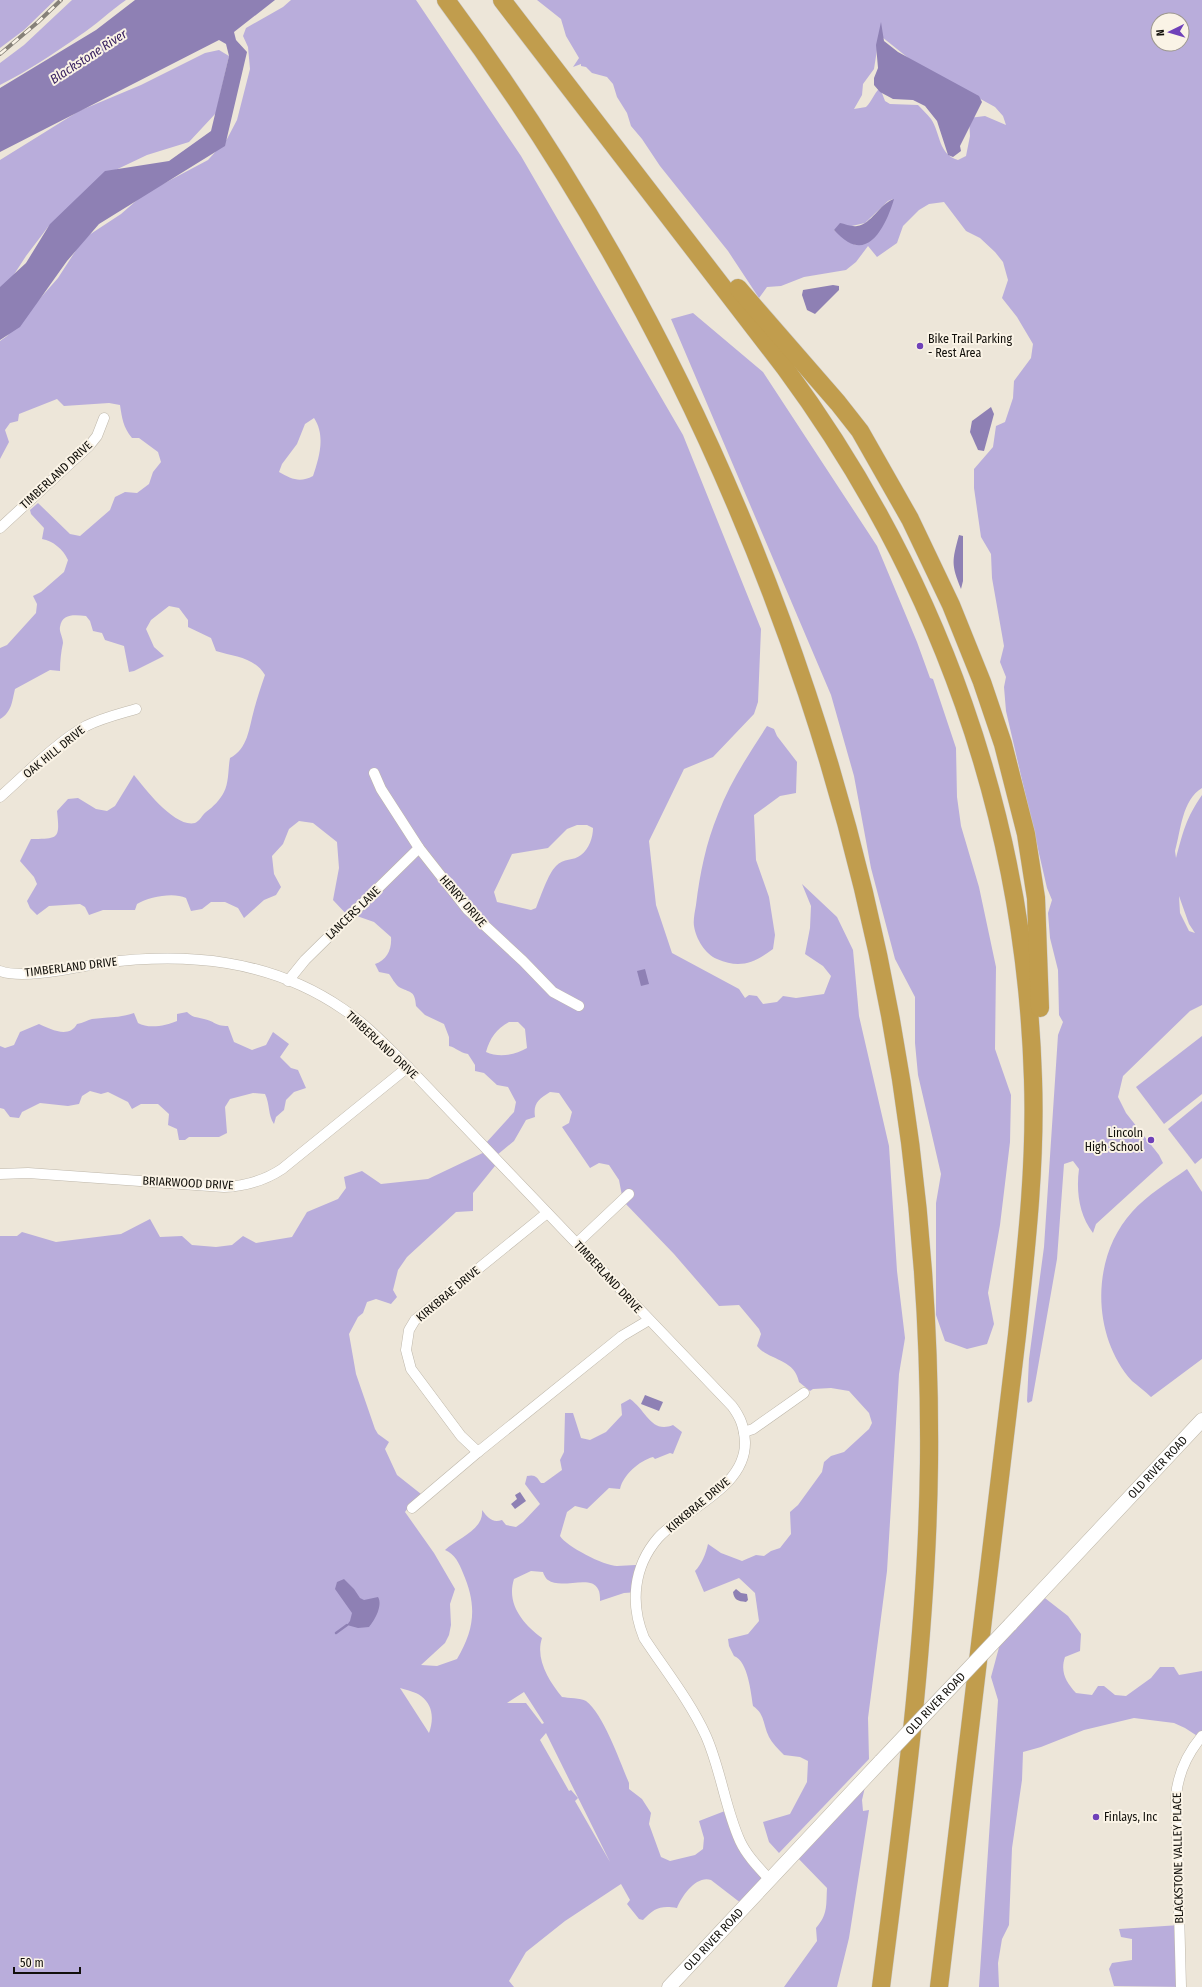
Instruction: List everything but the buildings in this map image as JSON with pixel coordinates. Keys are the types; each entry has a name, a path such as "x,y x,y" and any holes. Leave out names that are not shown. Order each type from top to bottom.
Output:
{"highway":[{"path":"446,0 544,142 611,250 671,362 708,441 761,564 804,683 841,804 879,957 897,1058 917,1207 924,1302 929,1436 927,1525 920,1653 881,1987"},
{"path":"502,0 785,368 839,446 872,501 903,558 942,645 969,720 990,788 1007,858 1027,984 1032,1048 1032,1176"},
{"path":"631,166 854,422 872,450 910,519 937,573 965,638 1007,759 1026,834 1033,872 1037,931 1042,1080 1040,1112 1032,1176 1014,1359 939,1987"},
{"path":"945,1935 945,1987"}],"main road":[{"name":"OLD RIVER ROAD","path":"672,1986 881,1761 1202,1420"}],"street":[{"name":"TIMBERLAND DRIVE","path":"0,528 89,446 97,436 104,418"},
{"name":"OAK HILL DRIVE","path":"0,797 68,738 86,726 106,717 136,709"},
{"name":"HENRY DRIVE","path":"374,773 381,789 419,848 467,909 519,957 553,992 579,1006"},
{"name":"LANCERS LANE","path":"288,980 305,960 419,848"},
{"name":"TIMBERLAND DRIVE","path":"0,971 27,974 108,962 183,958 228,963 288,980 311,989 344,1009 370,1030 408,1067 649,1320"},
{"name":"BRIARWOOD DRIVE","path":"0,1174 28,1174 224,1187 249,1184 271,1176 282,1169 408,1067"},
{"path":"577,1243 629,1194"},
{"name":"KIRKBRAE DRIVE","path":"478,1452 460,1436 411,1369 406,1350 409,1330 415,1320 547,1213"},
{"name":"KIRKBRAE DRIVE","path":"649,1320 740,1416 744,1432 745,1449 740,1467 733,1476 723,1486 659,1538 647,1555 637,1579 635,1603 639,1626 644,1638 690,1706 706,1736 717,1763 740,1841 749,1856 770,1880"},
{"path":"412,1508 478,1452 622,1336 649,1320"},
{"path":"744,1432 753,1429 804,1392"},
{"name":"BLACKSTONE VALLEY PLACE","path":"1181,1987 1176,1796 1179,1776 1185,1762 1202,1736"}],"shaded area":[{"path":"0,0 55,0 24,30 0,48"},
{"path":"72,0 126,0 60,49 0,85 0,63 24,45"},
{"path":"291,0 416,0 521,156 683,435 761,629 758,702 754,714 713,757 684,769 649,841 656,905 672,953 739,989 745,998 749,995 757,996 763,1004 777,1002 783,996 796,998 824,994 831,976 823,966 805,954 810,928 811,906 802,884 837,917 853,950 859,1016 889,1146 897,1271 905,1338 899,1374 887,1571 868,1718 869,1759 779,1853 769,1842 763,1822 790,1814 807,1782 808,1761 800,1757 784,1755 772,1742 767,1733 762,1716 753,1706 750,1686 743,1664 734,1656 729,1646 728,1639 748,1634 759,1621 755,1593 739,1578 704,1592 695,1571 700,1565 708,1544 721,1553 742,1561 756,1555 764,1556 771,1551 780,1548 791,1534 790,1512 798,1505 822,1472 824,1462 831,1456 844,1452 869,1429 872,1423 869,1413 849,1391 831,1388 813,1389 810,1391 799,1382 792,1368 768,1355 757,1346 761,1334 759,1329 739,1305 719,1306 674,1254 623,1201 619,1180 609,1165 599,1163 590,1168 562,1127 569,1123 572,1112 559,1093 550,1092 540,1099 535,1108 535,1117 526,1120 514,1141 497,1155 485,1144 514,1112 516,1102 508,1087 497,1085 484,1073 475,1071 475,1065 468,1054 449,1046 449,1037 444,1024 425,1015 416,1006 413,994 411,992 399,987 389,974 379,972 375,964 383,960 388,954 391,946 391,937 374,922 354,915 349,917 333,900 339,868 337,842 313,823 299,821 289,829 283,844 272,856 274,874 281,887 276,895 264,900 244,918 238,908 225,902 211,902 202,909 191,911 186,898 175,895 161,896 142,901 137,904 135,910 103,910 89,915 85,907 80,904 49,906 37,915 30,908 27,901 37,884 34,877 20,861 31,839 47,839 56,836 58,827 57,811 68,799 78,798 96,809 107,811 115,806 134,775 153,798 170,814 187,823 195,823 198,821 216,803 226,788 230,758 241,749 247,737 256,701 265,675 255,664 244,658 216,651 211,638 188,627 188,620 179,608 169,606 151,620 146,629 154,647 164,656 129,672 124,646 105,640 102,633 93,631 90,621 86,616 70,616 63,619 60,627 63,643 60,671 50,670 15,689 9,710 0,719 0,648 7,645 36,613 37,604 33,596 41,592 64,572 68,560 57,546 42,539 44,528 31,514 30,510 38,503 70,534 80,536 110,510 115,497 125,492 137,493 149,484 153,472 161,462 158,452 139,438 132,438 129,434 123,422 120,405 109,403 64,406 57,399 19,414 18,421 10,423 5,430 9,442 0,459 0,341 7,336 58,278 80,244 89,235 121,214 144,194 208,160 227,139 237,120 250,69 248,47 243,36 246,28 283,7","holes":["314,418 318,425 321,440 313,476 300,480 288,477 279,472 282,464 297,444 305,424","577,825 587,825 593,828 590,843 581,855 559,863 556,866 547,880 536,908 531,910 497,902 494,892 512,854 548,848 567,829","509,1022 518,1022 525,1029 527,1048 507,1055 496,1055 486,1052 489,1042 500,1028"]},
{"path":"537,0 1202,0 1202,788 1195,793 1186,808 1175,851 1176,858 1189,818 1202,795 1202,1005 1190,1011 1123,1076 1118,1097 1126,1113 1159,1155 1163,1163 1096,1224 1093,1233 1084,1218 1078,1194 1079,1169 1073,1161 1064,1164 1057,1259 1032,1401 1028,1403 1029,1359 1044,1247 1058,1035 1063,1022 1059,1015 1058,970 1050,938 1048,913 1052,900 1047,888 1006,711 1004,687 1006,677 1000,662 1004,646 992,578 991,554 981,537 974,488 974,469 993,447 996,426 1005,422 1013,398 1014,381 1031,358 1033,344 1017,317 1002,298 1008,280 1003,262 980,238 966,231 944,202 929,204 919,210 903,226 897,243 877,257 868,246 856,262 846,270 804,277 781,286 767,287 759,298 728,251 660,166 642,139 631,126 627,113 617,97 613,84 607,77 592,73 586,67 581,66 581,64 573,67 579,58 566,36 561,19","holes":["879,37 882,37 912,61 995,107 1003,116 1006,125 985,116 969,118 970,136 966,156 958,160 952,157 943,148 931,119 918,105 890,104 885,101 880,88 866,107 854,109 862,95 863,84 874,69","893,199 856,245 849,242 834,230 865,223 888,201","1179,896 1189,924 1195,933 1189,931 1180,913"]},
{"path":"219,50 229,56 216,113 189,142 147,155 105,175 48,227 26,256 0,296 0,160 79,111 141,85 205,53"},
{"path":"693,313 763,372 877,546 917,642 930,678 933,679 956,748 957,797 961,826 979,887 996,967 995,1049 1011,1095 1010,1142 1000,1225 988,1293 994,1324 987,1344 967,1349 945,1341 936,1315 936,1203 941,1174 918,1075 915,1043 915,997 895,959 871,868 854,776 831,695 671,319"},
{"path":"767,726 774,729 777,736 797,762 796,793 780,796 754,815 756,860 769,897 775,935 773,949 753,961 733,964 713,957 705,950 699,941 695,931 694,916 699,881 710,836 723,802 734,779"},
{"path":"187,1012 195,1017 228,1026 234,1042 252,1050 266,1045 273,1032 289,1044 280,1057 291,1068 298,1070 306,1088 294,1092 286,1100 284,1110 276,1117 274,1124 265,1094 253,1093 230,1099 225,1107 227,1133 219,1137 189,1137 185,1140 179,1140 177,1129 168,1125 169,1114 158,1104 141,1104 132,1109 128,1102 108,1092 101,1094 90,1091 82,1096 79,1104 68,1106 40,1103 22,1112 19,1118 10,1117 4,1109 0,1108 0,1046 5,1048 14,1045 20,1032 39,1024 59,1032 64,1032 74,1029 77,1024 92,1019 119,1017 134,1013 138,1023 147,1026 157,1026 177,1021 177,1014"},
{"path":"1202,1036 1202,1094 1164,1124 1136,1087"},
{"path":"1202,1101 1202,1158 1195,1164 1168,1129"},
{"path":"489,1150 499,1161 473,1193 473,1211 456,1212 407,1257 398,1270 393,1290 397,1297 391,1304 376,1299 367,1302 363,1313 358,1317 349,1334 356,1374 375,1429 378,1434 389,1442 385,1449 397,1475 421,1494 405,1512 434,1553 455,1589 450,1604 451,1625 449,1635 445,1643 421,1665 437,1666 457,1659 468,1637 472,1617 472,1606 468,1585 456,1559 445,1550 475,1528 482,1517 482,1510 490,1519 496,1521 502,1520 506,1525 516,1527 523,1522 540,1504 525,1484 527,1476 534,1476 541,1483 544,1483 562,1470 560,1460 564,1452 565,1413 573,1413 581,1438 590,1440 606,1432 622,1415 621,1404 630,1399 654,1424 665,1427 673,1425 682,1432 673,1454 670,1453 655,1459 653,1457 637,1465 624,1479 620,1489 609,1488 587,1509 575,1506 567,1512 560,1536 577,1550 603,1563 617,1566 645,1566 638,1592 624,1593 600,1601 598,1589 594,1585 583,1582 560,1584 554,1583 545,1577 543,1572 531,1571 514,1579 512,1597 514,1605 523,1620 542,1638 540,1654 542,1662 548,1677 557,1691 562,1697 586,1701 599,1717 629,1783 629,1789 642,1799 651,1813 649,1824 661,1857 670,1861 695,1855 703,1849 704,1838 699,1821 730,1809 744,1846 771,1878 746,1907 711,1880 700,1880 686,1892 677,1908 658,1908 643,1920 639,1919 627,1904 630,1900 621,1884 565,1921 526,1952 509,1981 514,1987 0,1987 0,1236 17,1236 22,1232 56,1242 121,1234 150,1219 160,1237 182,1236 192,1245 216,1247 232,1245 243,1236 256,1243 292,1237 307,1212 338,1199 346,1188 344,1177 362,1171 381,1184 428,1179","holes":["400,1688 414,1692 428,1704 432,1718 429,1733","524,1692 544,1723 542,1724 526,1703 507,1703","546,1733 610,1862 575,1801 578,1798 571,1790 569,1791 540,1740"]},
{"path":"1187,1169 1202,1192 1202,1359 1151,1397 1132,1381 1119,1362 1109,1342 1103,1319 1101,1296 1103,1273 1109,1251 1119,1230 1132,1212 1151,1194"},
{"path":"1041,1595 1068,1616 1081,1634 1080,1651 1065,1657 1063,1667 1069,1685 1076,1693 1092,1695 1098,1686 1104,1686 1115,1695 1126,1696 1151,1678 1160,1667 1174,1667 1179,1675 1202,1671 1202,1739 1174,1723 1134,1718 1084,1730 1041,1747 1023,1752 1022,1780 1012,1848 1009,1925 1002,1939 998,1963 999,1987 979,1987 998,1700 991,1677 1001,1640"},
{"path":"865,1787 862,1800 863,1811 869,1810 849,1938 837,1987 784,1987 817,1941 816,1928 823,1918 826,1905 827,1888 794,1854 822,1824 836,1819"},
{"path":"1180,1925 1184,1987 1114,1986 1109,1969 1112,1963 1132,1960 1132,1939 1121,1937 1119,1929"}],"water":[{"name":"Blackstone River","path":"135,0 275,0 234,32 236,40 247,52 225,146 99,224 67,261 20,327 0,340 0,287 26,263 50,224 105,171 169,161 211,131 229,56 226,44 219,40 0,152 0,88 96,30"},
{"path":"881,22 884,41 898,52 979,96 982,102 960,146 961,151 953,157 948,155 937,121 925,106 913,100 893,99 880,92 874,85 874,78 878,68 876,45"},
{"path":"894,199 884,224 879,232 873,239 865,244 857,245 848,242 834,230 840,223 857,226 867,222 884,205"},
{"path":"833,285 839,286 839,290 815,314 807,310 802,295 803,290"},
{"path":"991,407 994,414 984,451 978,450 970,432 972,421"},
{"path":"959,535 963,536 963,581 961,589 954,568 954,557"},
{"path":"645,969 649,984 641,986 637,971"},
{"path":"645,1395 663,1402 659,1411 641,1404"},
{"path":"520,1492 526,1501 515,1509 511,1504 517,1499 515,1495"},
{"path":"344,1579 354,1589 360,1598 364,1600 378,1597 380,1604 379,1608 376,1617 369,1627 358,1628 347,1625 350,1621 352,1613 335,1589 337,1582"},
{"path":"736,1589 741,1593 747,1594 748,1600 746,1602 739,1601 735,1598 733,1592"}],"waterway":[{"path":"336,1633 347,1625"}],"railway":[{"path":"0,54 38,22 61,0"}],"place":[{"name":"Bike Trail Parking - Rest Area","path":"920,346"},
{"name":"Lincoln High School","path":"1151,1140"},
{"name":"Finlays, Inc","path":"1096,1817"}]}
